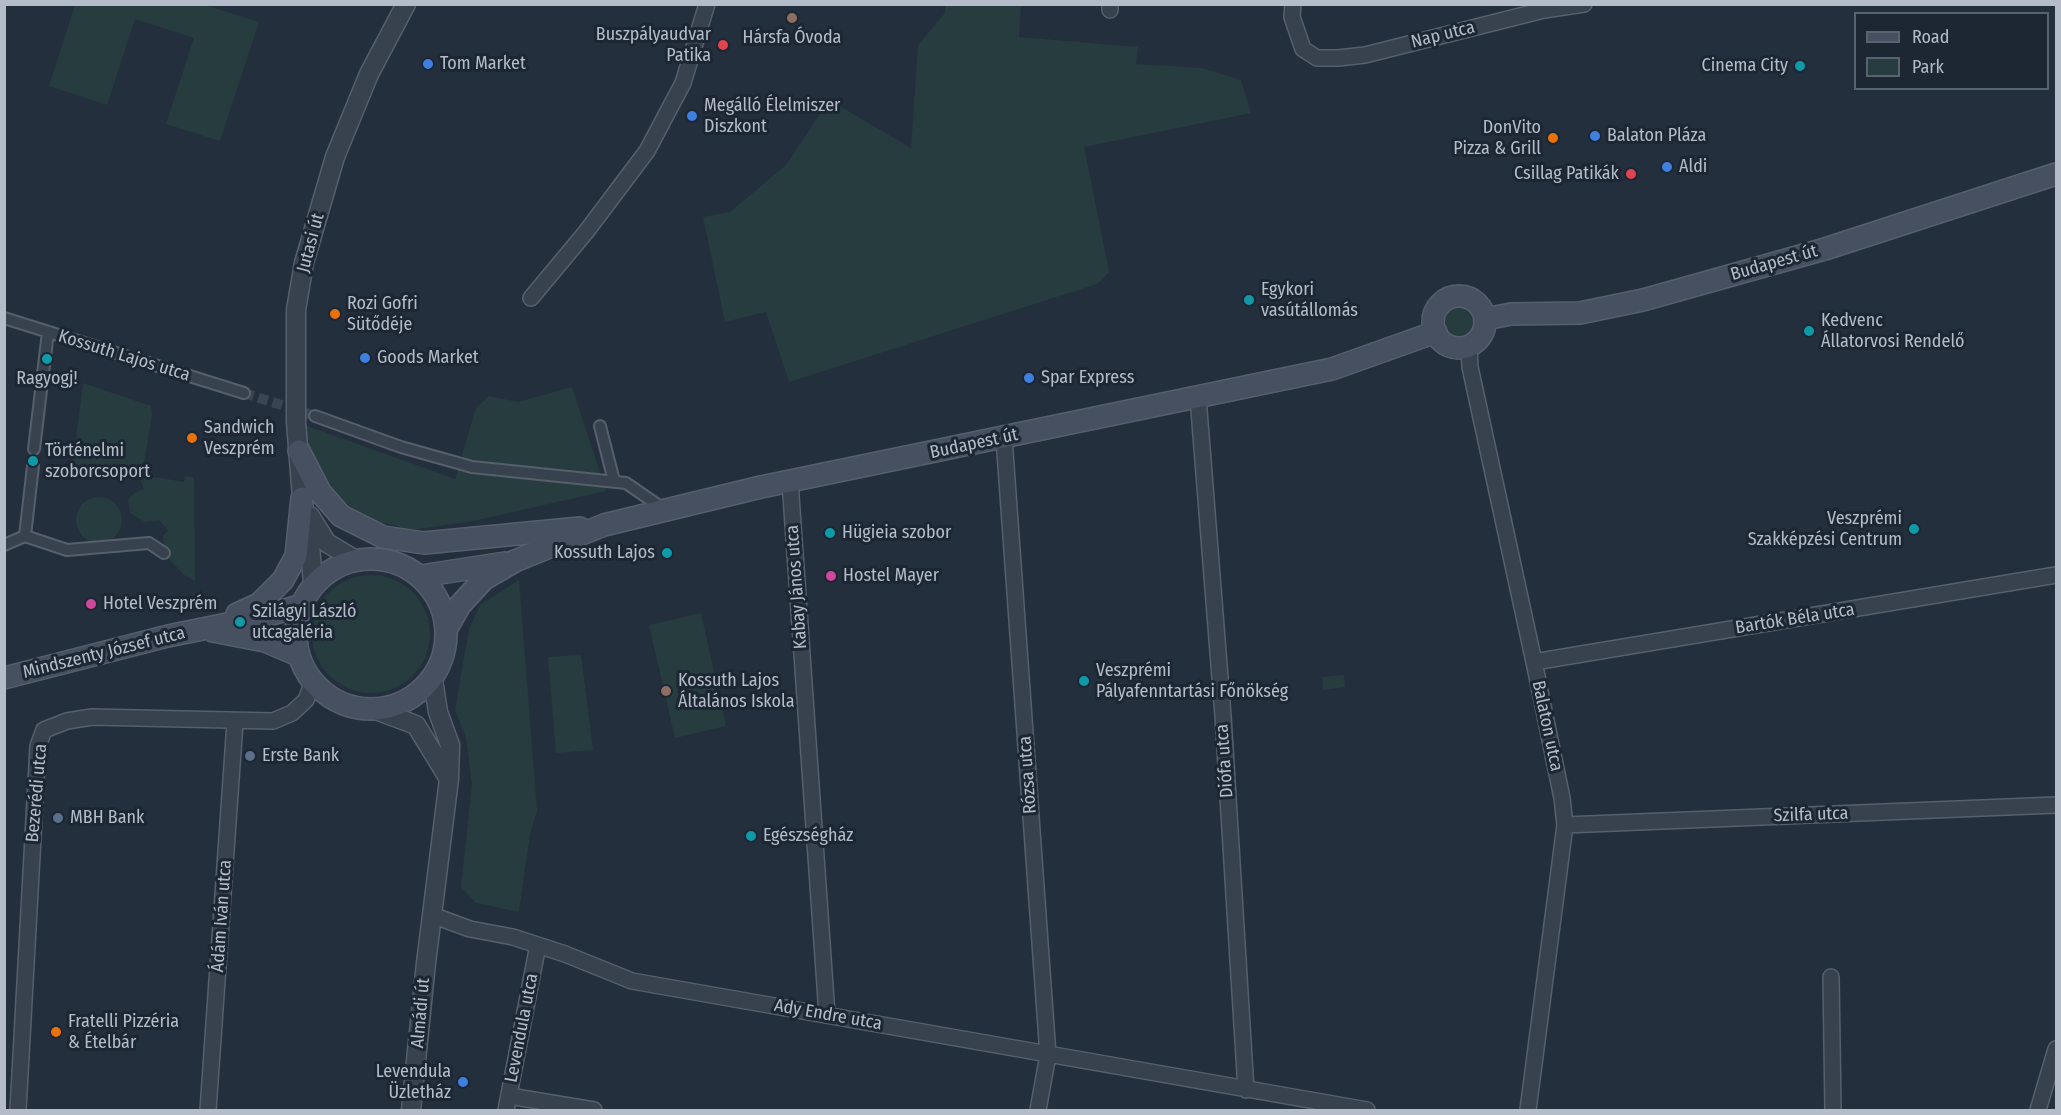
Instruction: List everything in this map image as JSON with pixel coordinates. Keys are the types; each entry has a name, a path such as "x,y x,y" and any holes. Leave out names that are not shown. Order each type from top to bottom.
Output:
{"main road":[{"name":"Budapest út","path":"1485,319 1511,314 1580,313 1643,300 1826,249 2056,174"},
{"path":"1460,296 1477,303 1485,319 1482,335 1469,346 1453,347 1446,344 1436,332 1434,322 1436,311 1442,302 1451,297 1460,296"},
{"name":"Budapest út","path":"447,628 460,605 483,579 514,561 604,525 790,482 1332,369 1436,332"},
{"path":"299,451 320,492 341,516 383,537 424,543 604,525"},
{"path":"204,630 259,604 283,580 296,556 302,498"},
{"name":"Budapest út","path":"386,559 421,576 441,601 447,628 444,653 433,680 415,695 395,705 373,709 344,704 330,697 313,681 298,655 295,629 302,605 313,585 342,564 354,560 386,559"},
{"name":"Budapest út","path":"421,576 514,561"},
{"name":"Mindszenty József utca","path":"4,678 168,636 262,617 302,605"},
{"name":"Mindszenty József utca","path":"204,630 265,641 298,655"}],"street":[{"name":"Jutasi út","path":"313,585 310,544 302,498 296,422 295,335 304,263 340,147 369,74 406,4"},
{"path":"531,298 586,232 647,151 683,83 707,4"},
{"name":"Nap utca","path":"1293,4 1292,17 1302,49 1317,58 1365,55 1545,7 1584,4"},
{"name":"Kossuth Lajos utca","path":"4,318 244,393"},
{"path":"34,449 48,332"},
{"name":"Balaton utca","path":"1469,346 1470,367 1534,662 1562,798 1565,825 1528,1110"},
{"name":"Diófa utca","path":"1198,397 1222,716 1246,1090"},
{"path":"315,416 400,447 472,467 626,483 665,510"},
{"path":"600,426 614,481"},
{"name":"Rózsa utca","path":"1004,438 1048,1055 1038,1110"},
{"path":"25,536 33,465"},
{"name":"Kabay János utca","path":"790,482 827,1015"},
{"name":"Jutasi út","path":"302,498 316,528 327,543 354,560"},
{"path":"4,545 25,536 67,550 149,543 164,553"},
{"name":"Bartók Béla utca","path":"1534,662 2056,575"},
{"path":"432,915 449,779 450,745 438,712 433,680"},
{"name":"Bezerédi utca","path":"18,1110 12,1080 38,746 44,730 67,721 92,717 235,722 273,721 292,713 306,700 313,681"},
{"path":"373,709 416,725 449,779"},
{"name":"Ádám Iván utca","path":"208,1110 235,722"},
{"name":"Szilfa utca","path":"1565,825 2056,805"},
{"name":"Ady Endre utca","path":"432,915 470,928 538,945 632,981 1246,1090 1310,1106 1367,1110"},
{"name":"Almádi út","path":"411,1110 432,915"},
{"name":"Levendula utca","path":"507,1103 538,945"},
{"path":"1831,977 1833,1110"},
{"path":"2038,1110 2056,1049"},
{"path":"507,1103 594,1110"}],"green space":[{"path":"75,5 205,5 259,22 220,141 166,124 194,38 135,19 107,105 49,86"},
{"path":"945,5 1021,5 1019,37 1138,47 1136,64 1202,68 1241,80 1251,113 1084,147 1109,272 1097,284 789,382 766,312 725,322 703,217 730,212 787,164 829,100 911,148 918,45 945,13"},
{"path":"1459,296 1469,298 1477,304 1483,312 1485,322 1483,332 1477,340 1469,346 1459,348 1449,346 1441,340 1435,332 1433,322 1435,312 1441,304 1449,298"},
{"path":"83,383 151,406 152,415 142,475 184,482 185,476 194,477 195,581 184,575 170,560 164,546 163,536 168,530 159,520 145,522 130,513 128,500 134,493 144,489 140,479 72,471"},
{"path":"572,387 606,491 473,521 412,530 371,520 330,504 296,422 455,479 476,408 489,396 518,402"},
{"path":"99,497 115,504 122,520 115,536 99,543 83,536 76,520 83,504"},
{"path":"371,575 382,576 404,585 420,601 429,623 429,645 420,667 404,683 382,692 371,693 360,692 338,683 322,667 313,645 312,634 313,623 322,601 338,585 360,576"},
{"path":"519,580 537,811 530,834 519,912 476,903 461,887 472,784 466,737 455,710 469,629 480,605"},
{"path":"701,613 726,726 675,738 649,625"},
{"path":"581,655 593,750 556,753 548,657"},
{"path":"1344,675 1345,687 1323,690 1322,677"}],"tunnel":[{"path":"244,393 315,416"}],"place":[{"name":"Hársfa Óvoda","path":"792,18"},
{"name":"Buszpályaudvar Patika","path":"723,45"},
{"name":"Tom Market","path":"428,64"},
{"name":"Cinema City","path":"1800,66"},
{"name":"Megálló Élelmiszer Diszkont","path":"692,116"},
{"name":"Balaton Pláza","path":"1595,136"},
{"name":"DonVito Pizza & Grill","path":"1553,138"},
{"name":"Aldi","path":"1667,167"},
{"name":"Csillag Patikák","path":"1631,174"},
{"name":"Egykori vasútállomás","path":"1249,300"},
{"name":"Rozi Gofri Sütődéje","path":"335,314"},
{"name":"Kedvenc Állatorvosi Rendelő","path":"1809,331"},
{"name":"Goods Market","path":"365,358"},
{"name":"Ragyogj!","path":"47,359"},
{"name":"Spar Express","path":"1029,378"},
{"name":"Sandwich Veszprém","path":"192,438"},
{"name":"Történelmi szoborcsoport","path":"33,461"},
{"name":"Veszprémi Szakképzési Centrum","path":"1914,529"},
{"name":"Hügieia szobor","path":"830,533"},
{"name":"Kossuth Lajos","path":"667,553"},
{"name":"Hostel Mayer","path":"831,576"},
{"name":"Hotel Veszprém","path":"91,604"},
{"name":"Szilágyi László utcagaléria","path":"240,622"},
{"name":"Veszprémi Pályafenntartási Főnökség","path":"1084,681"},
{"name":"Kossuth Lajos Általános Iskola","path":"666,691"},
{"name":"Erste Bank","path":"250,756"},
{"name":"MBH Bank","path":"58,818"},
{"name":"Egészségház","path":"751,836"},
{"name":"Fratelli Pizzéria & Ételbár","path":"56,1032"},
{"name":"Levendula Üzletház","path":"463,1082"}]}
